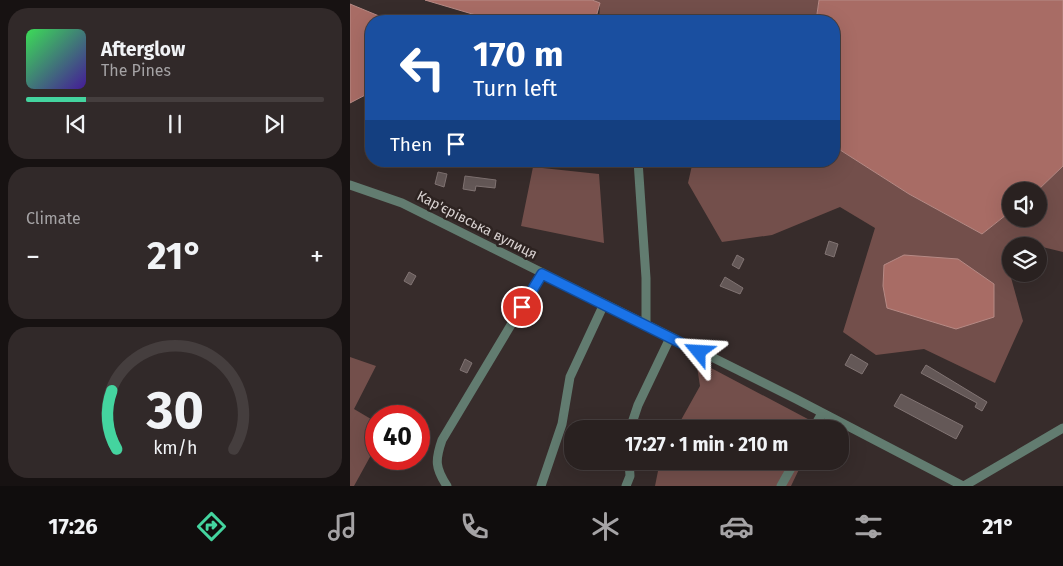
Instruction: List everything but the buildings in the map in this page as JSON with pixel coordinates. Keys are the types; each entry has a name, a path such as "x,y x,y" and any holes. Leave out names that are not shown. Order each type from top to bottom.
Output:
{"street":[{"path":"638,167 646,278 646,325"},
{"name":"Кар'єрівська вулиця","path":"350,185 402,203 822,412 964,486"},
{"path":"444,484 438,471 437,462 437,454 442,440 542,274"},
{"path":"541,486 562,424 570,377 604,304"},
{"path":"633,420 638,405 670,338"},
{"path":"818,420 822,412"},
{"path":"964,486 1063,428"},
{"path":"626,486 630,476 630,470"},
{"path":"781,486 790,470"}],"shaded area":[{"path":"425,0 592,0 600,3 597,15 476,15"},
{"path":"592,0 819,0 817,15 599,15 600,3"},
{"path":"819,0 1063,0 1063,166 1046,182 1002,182 1002,218 982,234 909,194 840,150 840,15 817,15"},
{"path":"350,4 377,15 365,15 365,95 350,103"},
{"path":"840,150 909,194 982,234 1002,218 1002,227 1047,227 1046,182 1063,166 1063,252 1047,248 1047,237 1002,237 1002,282 1012,282 1023,321 995,383 924,349 876,355 843,332 875,228 840,207 772,235 722,242 688,183 692,167 840,167"},
{"path":"533,167 599,174 604,243 521,226"},
{"path":"904,255 958,259 994,284 994,317 956,329 887,308 883,286 884,265"},
{"path":"350,357 376,366 354,409 365,416 365,466 354,486 350,486"},
{"path":"696,360 810,420 681,420 700,386"},
{"path":"658,470 799,470 791,486 655,486"}],"route":[{"path":"522,307 542,274 699,352"}]}
